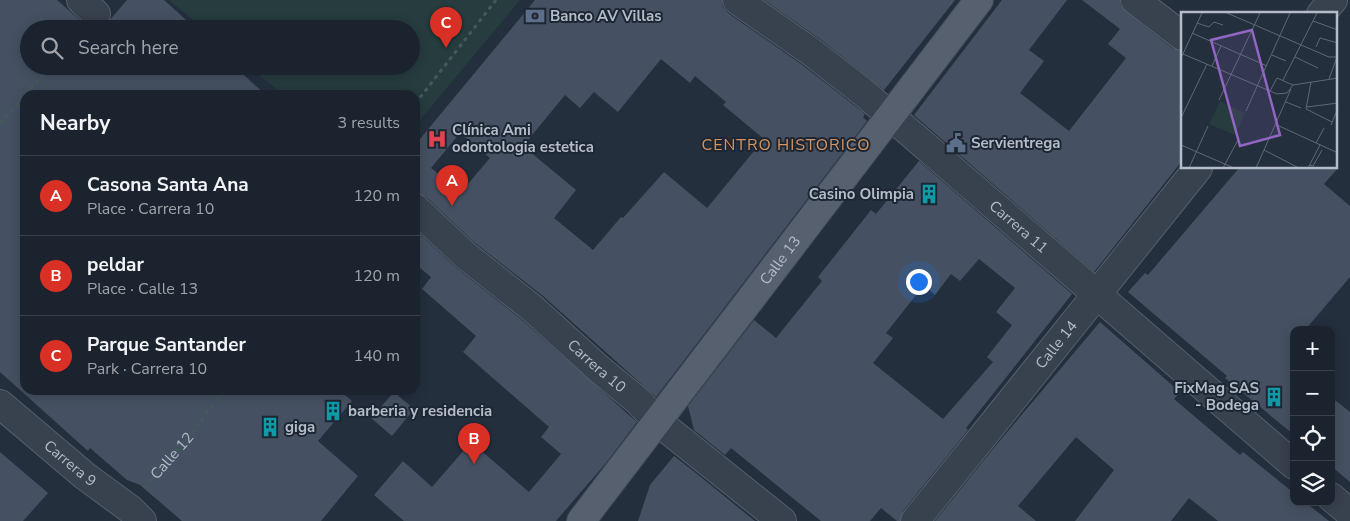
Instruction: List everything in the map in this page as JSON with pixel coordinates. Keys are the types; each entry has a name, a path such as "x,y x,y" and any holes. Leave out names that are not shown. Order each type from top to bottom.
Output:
{"main road":[{"name":"Calle 13","path":"581,521 979,0"}],"street":[{"name":"Carrera 11","path":"737,0 864,93 1290,462"},
{"path":"1135,0 1181,35"},
{"path":"1323,12 1332,0"},
{"name":"Calle 14","path":"915,521 1197,169"},
{"name":"Carrera 10","path":"420,213 465,255 532,308 598,368 638,401 657,421 782,521"},
{"name":"Carrera 9","path":"0,404 131,517"},
{"path":"1335,500 1350,513"}],"path":[{"path":"420,98 496,0"},
{"path":"29,90 43,75"},
{"path":"0,124 20,101"},
{"name":"Calle 12","path":"131,517 154,476 192,433 220,395"}],"green space":[{"path":"169,0 520,0 420,120 420,90 277,90 260,75 420,75 420,20 193,20"}],"building":[{"path":"0,0 57,0 80,20 20,20 20,75 244,75 260,90 20,90 20,390 0,372"},
{"path":"127,0 164,0 186,20 110,20"},
{"path":"535,0 722,0 723,7 728,13 801,64 854,105 865,114 863,117 867,121 656,397 543,296 475,243 426,197 420,195 420,139","holes":["661,59 690,83 695,76 726,102 723,105 764,139 707,208 664,172 623,218 621,217 593,250 554,218 576,190 523,146 565,95 580,108 594,92 618,112","460,133 490,158 461,192 431,168"]},
{"path":"764,0 955,0 884,90 820,39"},
{"path":"1002,0 1067,0 1029,50 1044,61 1020,93 1069,131 1126,58 1108,44 1120,29 1082,0 1120,0 1121,6 1126,12 1172,48 1181,51 1181,162 1094,272 914,115"},
{"path":"919,161 1072,294 966,428 968,430 903,511 900,521 897,521 881,508 870,521 821,521 731,448 725,455 694,430 688,406 754,320 776,338 822,281 818,277 871,210 876,214","holes":["979,259 1015,288 996,312 1012,325 987,357 993,362 943,419 873,363 893,338 886,333 924,285 935,295 951,274 960,281"]},
{"path":"1238,169 1337,169 1324,184 1350,206 1350,277 1308,326 1290,326 1290,432 1225,378 1227,376 1128,292 1145,273 1148,275"},
{"path":"420,234 454,266 522,320 637,422 606,463 556,521 404,521 374,495 403,461 432,487 471,442 529,492 561,454 541,437 549,427 463,352 476,336 422,289 431,277 420,268"},
{"path":"1100,322 1180,392 1174,399 1240,455 1243,452 1290,490 1290,506 1310,506 1329,521 1218,521 1189,498 1171,521 1075,521 1114,470 1076,437 1018,506 1036,521 935,521"},
{"path":"26,395 345,395 352,401 318,441 358,476 321,521 182,521 140,485 127,480 90,448 88,451"},
{"path":"391,395 398,395 414,409 392,436 371,418"},
{"path":"1335,400 1350,412 1350,482 1335,469"},
{"path":"0,452 48,493 23,521 0,521"},
{"path":"674,456 755,521 638,521 650,485"}],"place":[{"name":"Banco AV Villas","path":"535,16"},
{"name":"Parque Santander","path":"446,48"},
{"name":"Clínica Ami odontologia estetica","path":"437,139"},
{"name":"Servientrega","path":"956,143"},
{"name":"Casino Olimpia","path":"929,194"},
{"name":"Casona Santa Ana","path":"452,206"},
{"name":"FixMag SAS - Bodega","path":"1274,397"},
{"name":"barberia y residencia","path":"333,411"},
{"name":"giga","path":"270,427"},
{"name":"peldar","path":"474,464"}],"district":[{"name":"CENTRO HISTORICO","path":"786,144"}]}
